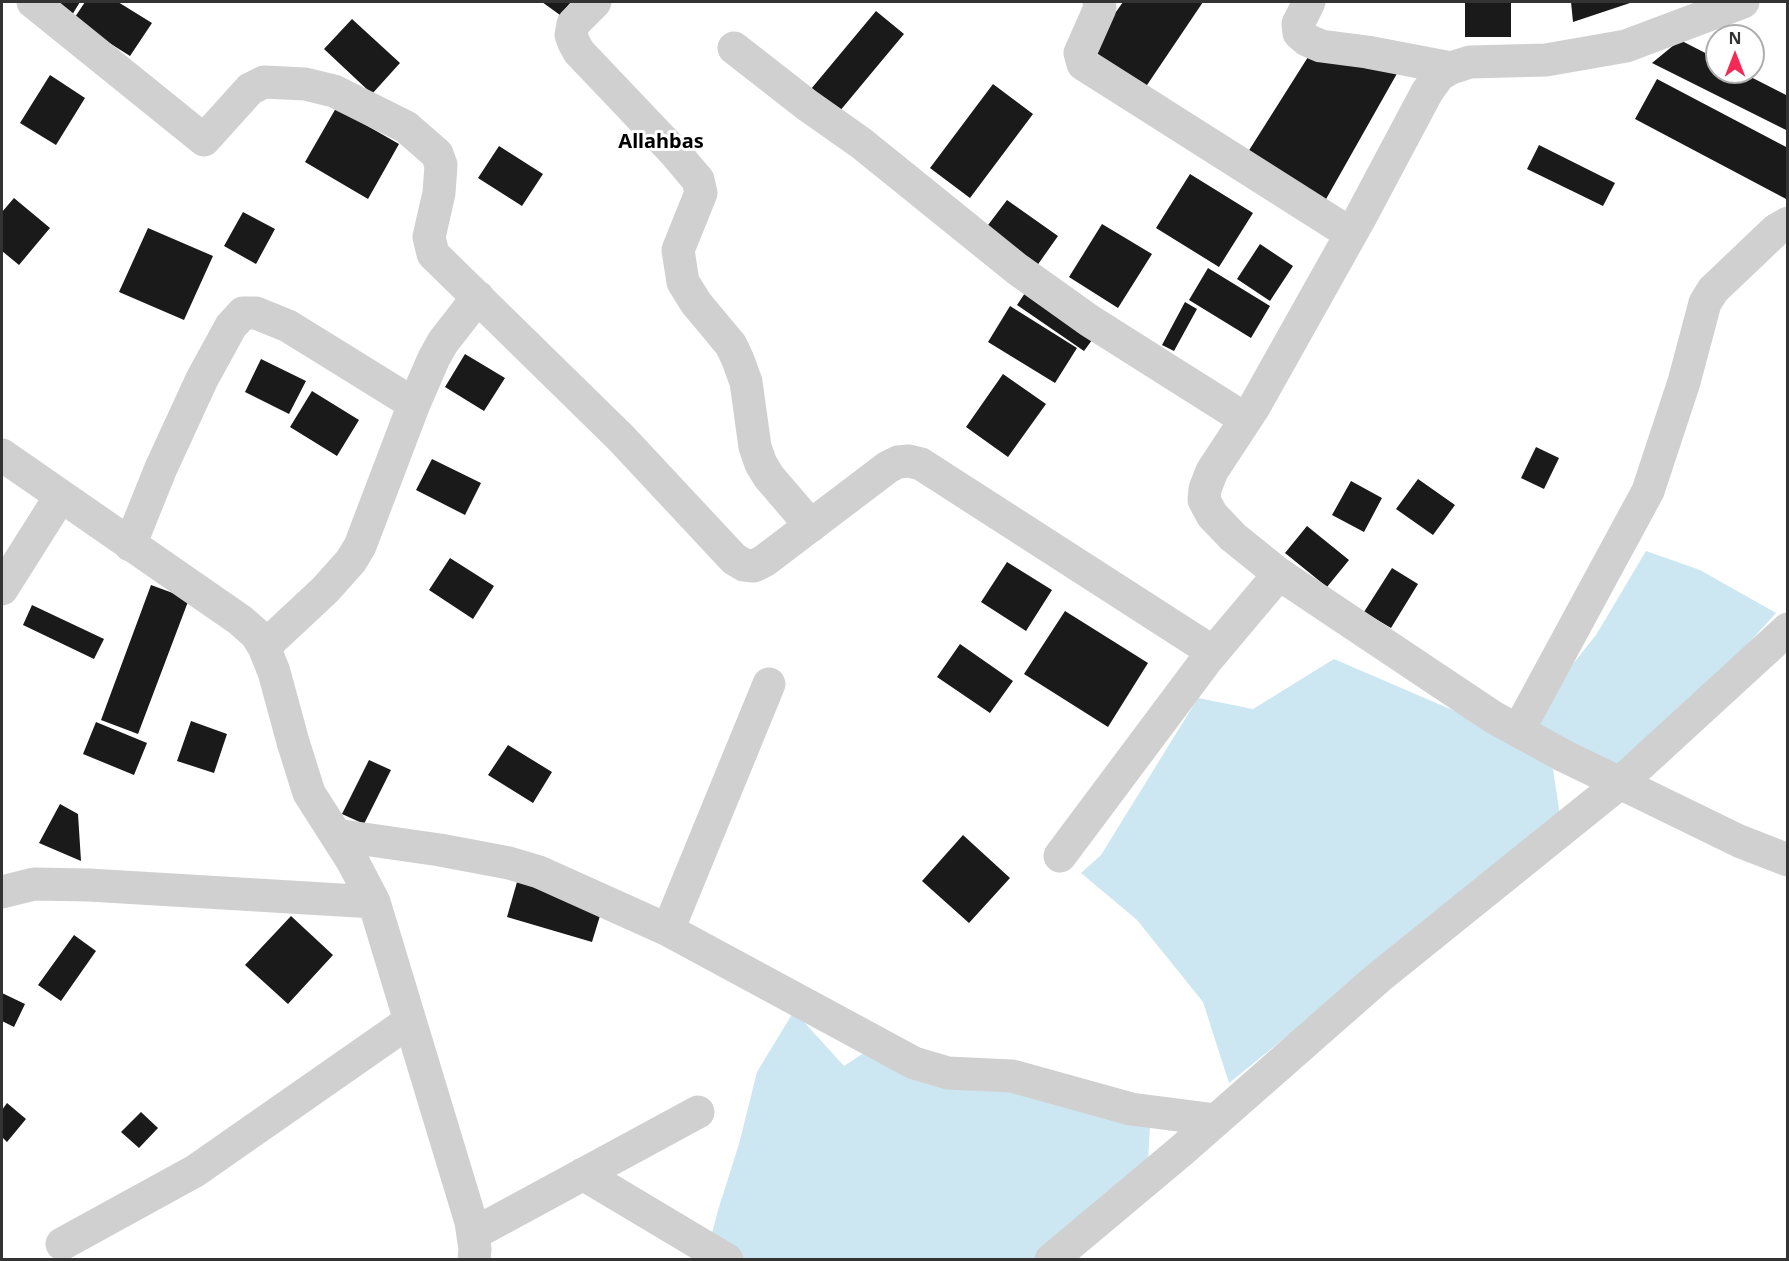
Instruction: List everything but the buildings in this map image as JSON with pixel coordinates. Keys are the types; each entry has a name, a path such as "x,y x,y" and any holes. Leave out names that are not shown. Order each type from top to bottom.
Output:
{"street":[{"path":"33,2 204,140 250,89 264,82 305,84 334,91 406,127 437,154 441,165 439,193 429,237 433,254 621,438 734,559 744,566 754,566 764,561 888,467 898,462 909,461 921,464 1213,652"},
{"path":"595,2 573,24 571,35 574,43 579,52 698,180 701,193 678,250 683,282 696,303 731,345 738,360 746,382 755,447 761,464 768,477 811,526"},
{"path":"1099,2 1100,8 1080,53 1083,64 1351,234"},
{"path":"1309,2 1298,24 1299,33 1307,40 1321,46 1451,68"},
{"path":"1743,2 1626,46 1546,60 1470,62 1451,68 1439,75 1427,92 1254,407 1212,471 1204,489 1204,500 1212,515 1233,537 1279,574 1454,692 1518,731 1620,783 1739,841 1788,860"},
{"path":"734,48 799,99 861,143 1017,269 1090,321 1245,419"},
{"path":"1518,731 1648,491 1684,382 1705,303 1713,290 1776,230 1788,223"},
{"path":"264,647 325,590 351,561 360,546 414,404 443,342 477,297"},
{"path":"130,545 161,468 202,379 231,326 243,313 256,313 288,326 414,404"},
{"path":"2,455 240,620 256,634 264,647 274,672 309,793 353,862 374,902 471,1222 474,1247 583,1174 698,1112"},
{"path":"2,589 60,497"},
{"path":"1060,856 1213,652 1279,574"},
{"path":"1051,1260 1378,978 1620,783 1788,628"},
{"path":"668,930 768,684"},
{"path":"336,836 440,850 509,863 570,885 668,930 914,1063 948,1073 1012,1076 1131,1109 1216,1120"},
{"path":"2,892 34,884 89,885 374,902"},
{"path":"62,1244 195,1171 410,1021"},
{"path":"583,1174 727,1260"}],"water":[{"path":"1646,551 1700,570 1776,613 1708,688 1614,768 1559,740 1536,722 1549,694 1596,635"},
{"path":"1334,659 1492,727 1553,769 1560,816 1229,1083 1203,1002 1137,920 1081,873 1101,855 1198,698 1253,709"},
{"path":"794,1011 844,1066 879,1043 1150,1126 1148,1162 1036,1259 705,1260 739,1144 757,1072"}],"district":[{"name":"Allahbas","path":"661,142"}]}
